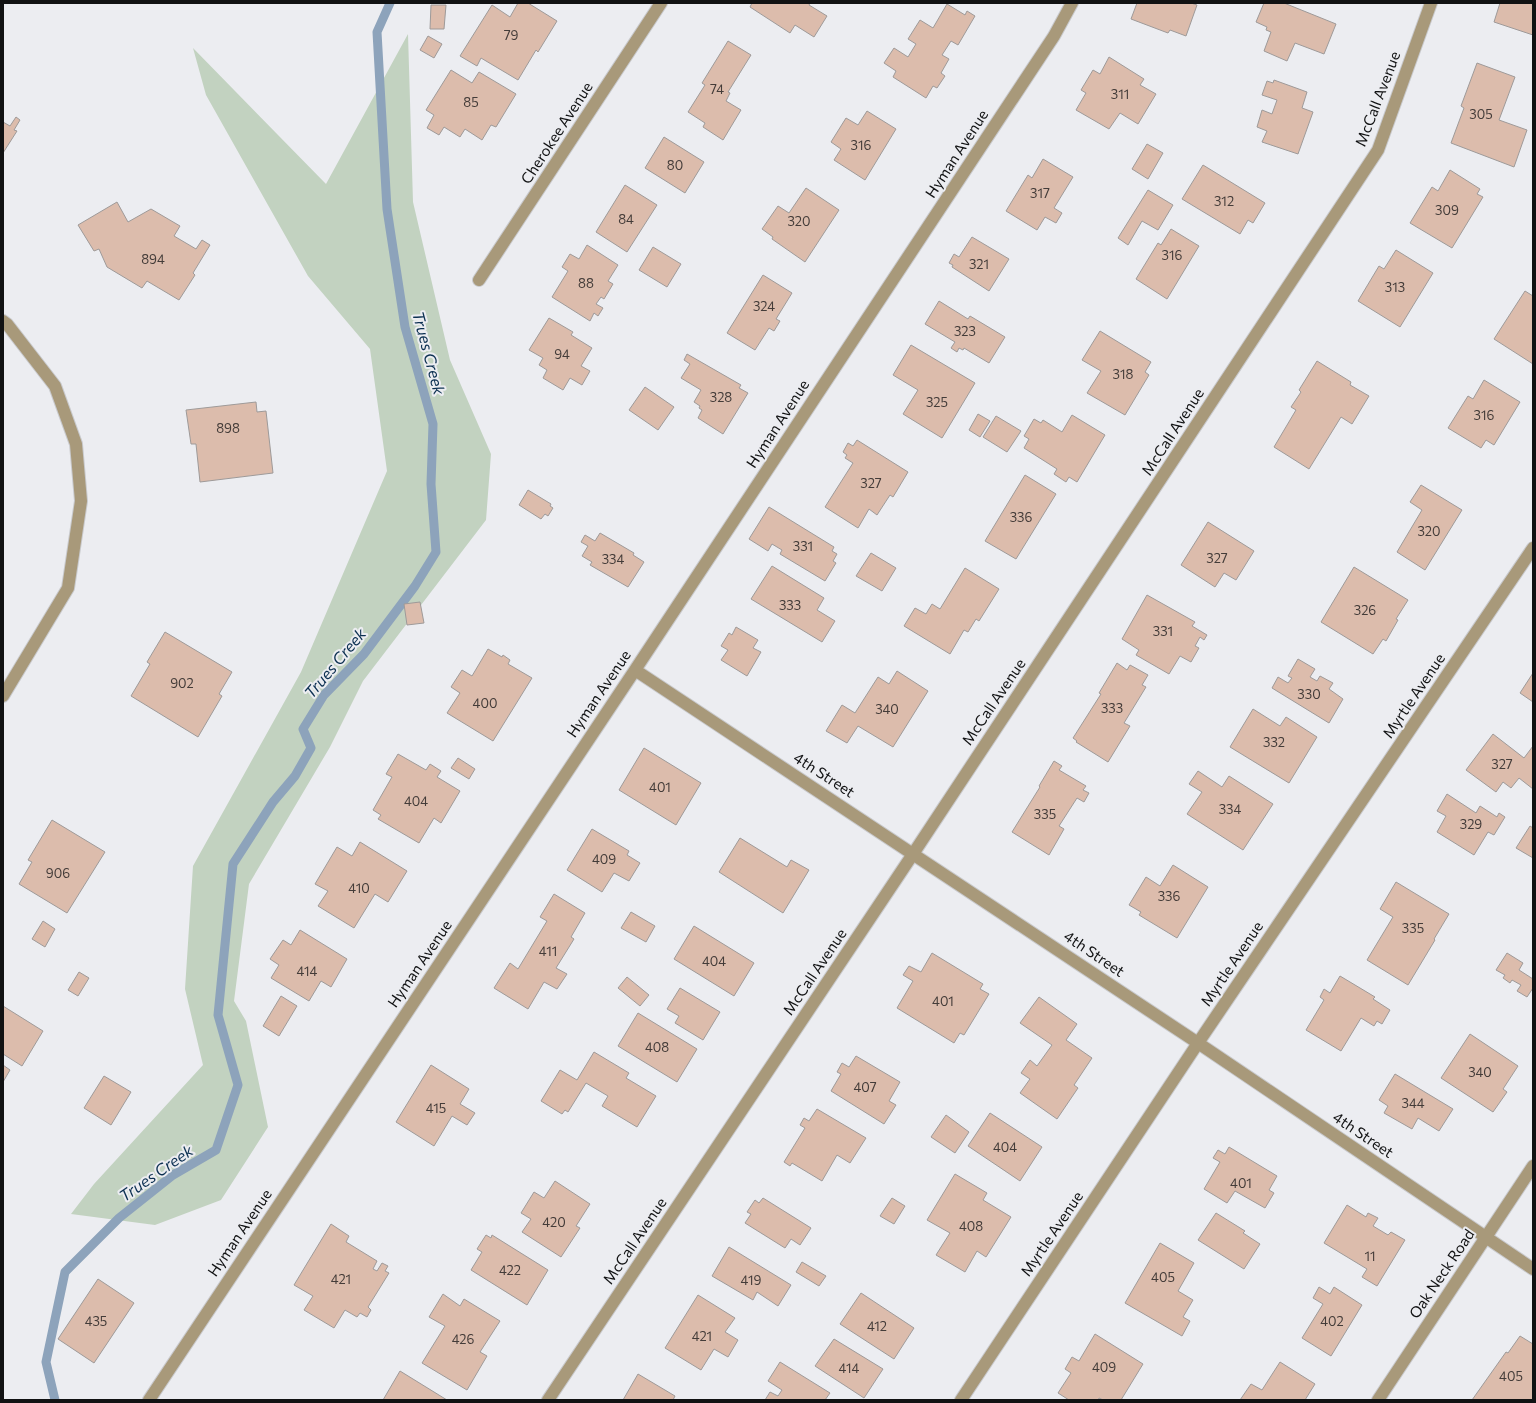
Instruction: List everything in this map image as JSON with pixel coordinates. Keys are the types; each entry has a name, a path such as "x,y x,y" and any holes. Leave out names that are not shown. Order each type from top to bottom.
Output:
{"street":[{"name":"Cherokee Avenue","path":"479,280 661,3"},
{"name":"Hyman Avenue","path":"149,1400 635,670 1054,36 1072,3"},
{"name":"McCall Avenue","path":"548,1400 913,854 1378,150 1431,3"},
{"path":"3,321 7,324 55,386 76,444 81,502 68,588 3,696"},
{"name":"Myrtle Avenue","path":"961,1400 1198,1043 1533,548"},
{"name":"4th Street","path":"635,670 1198,1043 1533,1268"},
{"name":"Oak Neck Road","path":"1378,1400 1533,1166"}],"green space":[{"path":"408,34 413,202 450,360 491,454 486,520 363,681 330,747 249,884 234,1001 246,1021 268,1127 221,1200 155,1225 71,1214 94,1184 203,1065 185,989 193,866 301,672 387,471 370,349 308,276 206,95 193,48 326,184"}],"building":[{"path":"518,3 528,3 557,21 538,52 536,50 518,80 481,58 477,66 460,56 492,5 510,17"},
{"path":"752,3 810,3 809,5 827,16 814,37 795,25 790,33 750,7"},
{"path":"1137,3 1191,3 1197,5 1186,36 1170,30 1168,33 1131,19"},
{"path":"1264,3 1284,3 1336,24 1324,54 1295,43 1287,61 1264,51 1271,32 1266,30 1267,27 1256,22"},
{"path":"1500,3 1533,3 1533,35 1494,22"},
{"path":"947,4 965,15 967,11 975,16 958,45 951,41 942,55 949,59 941,73 945,76 937,88 933,86 926,98 893,77 896,71 884,63 894,48 908,57 916,44 908,39 920,20 933,28"},
{"path":"431,5 446,5 444,29 430,29"},
{"path":"428,36 442,44 434,58 420,50"},
{"path":"728,41 751,55 728,92 730,93 726,101 741,110 723,140 703,127 705,123 688,112 705,85 702,83"},
{"path":"1109,57 1144,79 1140,85 1156,94 1138,124 1120,113 1109,129 1076,110 1086,93 1081,90 1093,70 1100,74"},
{"path":"1477,63 1515,77 1499,120 1527,130 1514,167 1451,143 1464,108 1461,106"},
{"path":"451,70 472,83 479,72 516,94 496,127 491,125 482,140 465,129 460,137 444,127 439,135 427,128 434,115 426,110"},
{"path":"1274,80 1307,92 1302,108 1313,112 1298,154 1262,142 1267,131 1257,127 1262,110 1272,114 1277,100 1262,95 1267,81 1273,83"},
{"path":"867,111 896,129 865,180 834,160 841,149 831,142 846,118 858,125"},
{"path":"16,117 20,120 14,130 17,131 3,153 3,122 10,126"},
{"path":"664,137 704,162 685,193 645,168"},
{"path":"1147,144 1163,153 1148,179 1132,169"},
{"path":"1043,159 1073,177 1054,208 1062,213 1056,223 1045,217 1037,230 1006,211 1028,175 1032,178"},
{"path":"1203,165 1265,203 1253,223 1248,220 1240,234 1182,199"},
{"path":"1450,170 1480,189 1477,194 1483,197 1452,248 1410,223 1432,187 1438,191"},
{"path":"625,185 657,205 627,252 596,232"},
{"path":"806,188 839,210 805,262 772,239 773,237 762,229 778,206 789,213"},
{"path":"1148,190 1173,205 1158,230 1142,221 1128,245 1118,238"},
{"path":"117,202 128,222 151,209 180,226 174,236 196,249 202,240 210,245 193,273 195,275 179,300 147,281 142,288 107,267 99,249 94,251 78,225"},
{"path":"1171,229 1199,246 1167,299 1136,279 1158,243 1161,245"},
{"path":"972,237 1009,259 989,291 952,267 953,265 949,263 954,254 959,257"},
{"path":"587,245 618,265 608,281 613,284 604,299 601,297 596,304 603,308 598,316 594,313 590,321 552,297 568,271 562,267 570,254 579,259"},
{"path":"653,247 681,264 667,287 639,270"},
{"path":"1396,250 1433,273 1400,327 1358,301 1379,266 1384,269"},
{"path":"763,275 792,293 776,319 780,321 774,331 769,328 755,350 727,333"},
{"path":"1525,291 1533,296 1533,364 1494,339"},
{"path":"939,301 968,319 970,316 1005,337 989,363 964,348 963,350 959,348 957,352 951,348 955,342 925,324"},
{"path":"549,318 573,332 571,335 592,348 581,366 590,371 582,385 570,378 563,390 543,378 547,370 539,365 543,358 529,350"},
{"path":"1100,331 1151,362 1145,372 1149,375 1125,415 1087,393 1101,371 1082,360"},
{"path":"911,345 975,383 942,438 903,414 918,390 893,375"},
{"path":"687,354 741,385 739,388 748,393 723,434 698,418 702,410 699,408 700,406 694,402 701,390 681,378 690,364 684,360"},
{"path":"1317,361 1351,382 1350,385 1369,396 1352,424 1341,417 1309,469 1274,447 1296,410 1291,407 1301,392 1299,390"},
{"path":"1484,380 1520,402 1494,445 1486,440 1481,448 1448,428 1468,396 1473,399"},
{"path":"645,387 674,407 658,430 629,410"},
{"path":"256,402 257,412 266,411 273,473 200,482 196,444 191,444 186,410"},
{"path":"978,414 990,421 980,437 969,430"},
{"path":"1072,415 1105,435 1077,482 1069,477 1066,482 1054,474 1057,469 1024,448 1029,439 1024,436 1034,419 1041,423 1043,420 1062,432"},
{"path":"996,416 1021,431 1007,452 983,437"},
{"path":"857,440 908,472 893,497 890,495 877,515 869,509 858,528 825,507 853,463 845,458 847,455 843,452 848,443 853,446"},
{"path":"1025,475 1056,494 1016,559 985,541"},
{"path":"1421,485 1462,510 1425,570 1397,552 1422,510 1410,502"},
{"path":"528,490 551,504 550,506 553,508 548,516 545,514 541,519 519,505"},
{"path":"769,507 834,547 832,551 837,554 833,561 836,563 825,581 780,554 782,550 772,544 768,551 749,539"},
{"path":"1208,522 1254,551 1236,580 1224,573 1215,587 1181,565"},
{"path":"600,533 634,553 633,555 644,562 628,587 590,565 592,562 582,556 588,546 581,542 585,535 595,541"},
{"path":"871,553 896,568 882,591 856,576"},
{"path":"772,566 824,598 817,610 835,621 822,642 751,599"},
{"path":"1354,567 1408,600 1396,619 1398,620 1386,641 1383,639 1373,654 1321,622"},
{"path":"965,568 999,589 979,621 976,619 968,632 964,630 950,654 904,626 915,608 926,614 932,604 940,609"},
{"path":"1147,595 1195,622 1192,626 1207,635 1204,640 1200,637 1195,646 1199,648 1191,662 1180,656 1169,674 1136,655 1139,650 1122,639"},
{"path":"420,602 424,623 407,625 404,604"},
{"path":"736,627 758,640 753,648 761,652 747,676 721,660 728,650 721,646 729,633 732,635"},
{"path":"165,632 232,672 219,694 222,696 198,737 131,696 150,664 147,662"},
{"path":"488,649 502,657 503,655 510,660 508,664 532,678 493,741 447,713 460,693 451,687 462,670 472,676"},
{"path":"1298,659 1315,669 1310,677 1317,681 1320,676 1333,683 1329,689 1343,699 1329,723 1272,688 1278,677 1288,683 1292,678 1288,676"},
{"path":"1117,663 1127,670 1130,665 1148,675 1142,685 1146,687 1124,723 1130,726 1108,762 1076,742 1077,741 1073,738 1101,694 1099,693"},
{"path":"897,671 928,691 893,747 858,726 847,743 826,731 842,705 855,713 878,677 889,684"},
{"path":"1533,673 1533,702 1520,693"},
{"path":"1253,709 1280,726 1286,717 1317,737 1289,783 1230,747"},
{"path":"1493,734 1524,758 1533,746 1533,789 1519,778 1511,788 1503,782 1496,792 1466,770"},
{"path":"644,748 701,783 676,825 619,790"},
{"path":"398,754 426,770 430,764 441,771 437,777 460,791 441,823 434,818 419,843 378,819 381,815 373,810 392,777 386,774"},
{"path":"458,758 475,769 469,779 451,768"},
{"path":"1054,761 1062,766 1059,770 1086,786 1083,790 1089,793 1084,802 1077,798 1059,826 1064,829 1049,855 1012,832"},
{"path":"1198,771 1222,787 1229,776 1273,804 1243,850 1187,814 1202,792 1189,784"},
{"path":"1447,794 1476,813 1480,806 1497,817 1499,813 1505,817 1494,835 1488,832 1474,855 1437,832 1446,816 1437,811"},
{"path":"52,820 105,852 67,913 19,884 32,862 28,860"},
{"path":"1530,826 1533,828 1533,858 1516,848"},
{"path":"592,829 629,851 627,855 640,863 629,881 614,873 602,892 567,870"},
{"path":"740,838 787,867 791,860 809,870 783,913 719,872"},
{"path":"360,842 407,871 388,902 375,894 354,928 318,906 328,891 315,884 337,847 352,856"},
{"path":"1173,865 1208,887 1177,938 1139,915 1141,912 1129,905 1146,877 1160,886"},
{"path":"1396,882 1449,914 1408,985 1367,960 1393,917 1380,909"},
{"path":"554,894 585,913 571,937 574,939 556,968 567,974 557,989 544,982 528,1009 494,988 510,963 518,969 547,921 540,917"},
{"path":"631,912 655,926 646,942 621,928"},
{"path":"43,921 55,929 45,947 32,939"},
{"path":"694,926 754,963 734,996 674,959"},
{"path":"300,930 347,959 331,987 321,981 309,1001 271,978 279,965 270,959 283,940 291,945"},
{"path":"932,953 983,984 980,989 989,994 964,1035 960,1033 954,1043 897,1008 913,981 903,975 909,966 921,972"},
{"path":"1507,953 1523,963 1519,970 1533,979 1533,988 1527,997 1517,991 1521,985 1512,980 1510,983 1503,978 1505,975 1496,970"},
{"path":"79,972 89,978 78,996 68,990"},
{"path":"1340,976 1375,997 1373,999 1390,1010 1382,1024 1377,1021 1374,1026 1361,1018 1341,1051 1306,1030 1324,1000 1320,997 1324,989 1330,993"},
{"path":"627,977 649,995 640,1006 618,988"},
{"path":"680,988 720,1012 703,1040 675,1023 679,1016 667,1009"},
{"path":"281,996 297,1006 279,1036 263,1026"},
{"path":"1039,997 1077,1024 1066,1040 1092,1058 1074,1085 1078,1088 1057,1119 1020,1093 1030,1079 1021,1073 1030,1060 1037,1066 1052,1045 1020,1023"},
{"path":"3,1006 43,1031 22,1066 3,1054"},
{"path":"638,1013 697,1049 677,1082 618,1046"},
{"path":"1470,1034 1518,1066 1503,1089 1507,1092 1493,1112 1441,1078"},
{"path":"594,1052 629,1073 626,1078 656,1096 637,1127 602,1106 608,1096 586,1083 568,1112 565,1110 562,1114 541,1101 560,1070 577,1080"},
{"path":"856,1056 900,1082 889,1101 896,1105 884,1124 831,1091 841,1074 837,1072 842,1063 849,1067"},
{"path":"3,1065 10,1070 3,1082"},
{"path":"431,1065 469,1089 460,1104 475,1113 467,1125 452,1116 434,1146 396,1122"},
{"path":"1395,1074 1453,1109 1439,1131 1418,1118 1412,1129 1384,1113 1388,1106 1379,1100"},
{"path":"104,1076 131,1092 111,1125 84,1108"},
{"path":"817,1109 866,1138 850,1163 837,1155 822,1181 792,1163 790,1166 784,1162 805,1128 800,1125 804,1118 809,1121"},
{"path":"990,1113 1042,1147 1020,1181 968,1146"},
{"path":"946,1115 969,1132 955,1153 931,1137"},
{"path":"1229,1147 1277,1176 1269,1190 1274,1193 1265,1208 1235,1191 1227,1203 1204,1189 1220,1162 1213,1158 1218,1150 1225,1154"},
{"path":"955,1174 987,1193 983,1200 1011,1217 986,1257 977,1251 965,1272 936,1255 950,1233 927,1220"},
{"path":"555,1181 590,1204 576,1226 580,1228 561,1257 522,1232 531,1219 521,1213 534,1192 544,1198"},
{"path":"763,1198 811,1228 800,1245 791,1239 785,1248 745,1223 751,1214 747,1212 755,1200 759,1203"},
{"path":"892,1198 905,1206 894,1224 880,1216"},
{"path":"1347,1205 1366,1217 1368,1213 1378,1218 1373,1226 1388,1235 1391,1232 1405,1240 1377,1286 1362,1277 1367,1269 1324,1243"},
{"path":"1216,1213 1245,1231 1243,1233 1260,1244 1244,1269 1198,1240"},
{"path":"331,1224 349,1236 346,1242 377,1261 373,1269 377,1271 382,1263 388,1266 385,1271 389,1273 368,1307 371,1310 367,1317 360,1313 357,1317 345,1310 334,1328 304,1310 313,1296 294,1285"},
{"path":"486,1235 491,1238 492,1235 548,1270 527,1305 471,1270 482,1252 477,1249"},
{"path":"1160,1243 1194,1263 1178,1291 1193,1300 1183,1317 1190,1321 1182,1336 1125,1303"},
{"path":"729,1247 791,1285 778,1306 757,1292 753,1300 712,1276"},
{"path":"802,1262 826,1276 819,1286 796,1272"},
{"path":"98,1279 134,1303 94,1363 58,1339"},
{"path":"1319,1287 1330,1294 1334,1287 1362,1305 1331,1356 1302,1338 1323,1304 1313,1298"},
{"path":"861,1293 914,1328 894,1359 840,1324"},
{"path":"443,1294 460,1306 464,1299 500,1321 480,1352 487,1356 467,1390 422,1363 445,1326 429,1317"},
{"path":"698,1295 735,1318 725,1332 738,1340 728,1357 714,1349 701,1370 665,1348"},
{"path":"1095,1334 1143,1364 1121,1400 1103,1400 1099,1398 1098,1400 1069,1400 1058,1393 1071,1373 1065,1369 1072,1357 1079,1361"},
{"path":"1520,1336 1533,1344 1533,1400 1472,1400 1506,1352 1508,1353"},
{"path":"834,1339 883,1369 864,1398 815,1366"},
{"path":"780,1362 830,1393 825,1400 765,1400 770,1392 778,1396 782,1390 768,1381"},
{"path":"1280,1362 1315,1384 1305,1400 1240,1400 1251,1384 1262,1390"},
{"path":"400,1371 447,1400 383,1400"},
{"path":"638,1374 675,1396 673,1400 623,1400"}],"waterway":[{"name":"Trues Creek","path":"55,1400 46,1362 65,1272 119,1218 173,1175 216,1150 238,1085 218,1015 233,864 273,802 295,776 311,748 303,729 324,695 364,654 415,586 436,552 431,484 433,424 405,327 387,209 377,32 390,3"}]}
